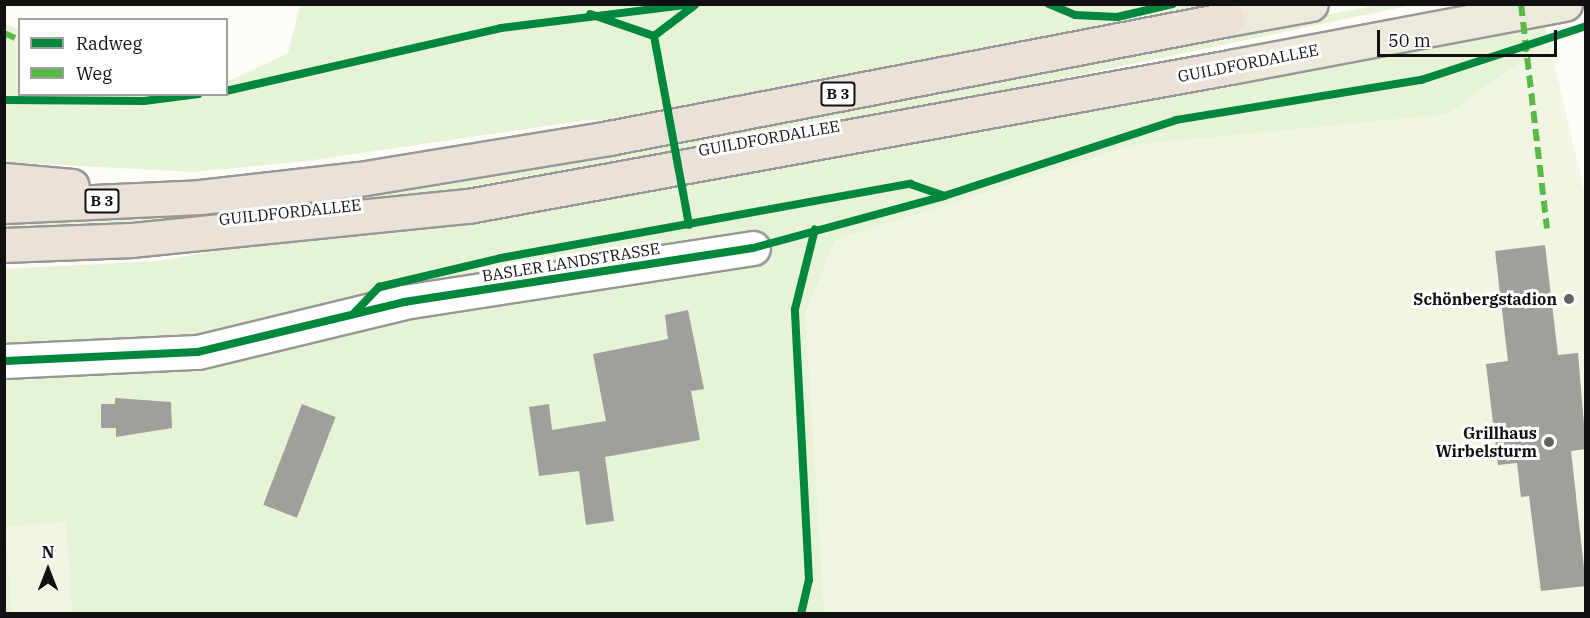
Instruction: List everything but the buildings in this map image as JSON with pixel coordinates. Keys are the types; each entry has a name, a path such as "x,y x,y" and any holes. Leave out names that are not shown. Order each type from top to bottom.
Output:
{"highway":[{"name":"GUILDFORDALLEE","path":"4,206 200,197 359,179 609,138 1228,19"},
{"name":"GUILDFORDALLEE","path":"4,245 155,238 468,206 1230,67"},
{"path":"4,180 200,197"}],"main road":[{"name":"GUILDFORDALLEE","path":"1228,19 1311,4"},
{"name":"GUILDFORDALLEE","path":"1230,67 1564,4"}],"street":[{"name":"BASLER LANDSTRASSE","path":"4,361 198,352 251,336 404,302 753,248"}],"green space":[{"path":"300,5 1248,5 643,119 586,120 307,161 193,172 5,162 4,23 18,30 18,96 228,96 228,82 288,53"},
{"path":"1378,5 1412,5 965,99 445,191 269,213 5,231 4,221 1250,30"},
{"path":"1543,18 1585,196 1585,613 5,613 4,269 159,261"},
{"path":"1549,41 1585,196 1585,613 824,613 805,313 835,240 1132,145 1447,114"},
{"path":"66,522 72,613 11,614 5,526"}],"marked path":[{"path":"1521,4 1547,228"},
{"path":"4,33 18,39"}],"cycle path":[{"path":"228,91 501,28 695,4"},
{"path":"1049,4 1075,15 1117,17 1173,4"},
{"path":"590,14 654,36 695,5"},
{"path":"4,361 198,352 404,302 753,248 944,196 1176,120 1421,80 1586,26"},
{"path":"654,36 689,225"},
{"path":"4,100 144,101 183,96"},
{"path":"355,312 379,287 501,258 910,184 944,196"},
{"path":"801,614 809,580 795,309 815,229"}],"place":[{"name":"Schönbergstadion","path":"1569,299"},
{"name":"Grillhaus Wirbelsturm","path":"1549,442"}]}
